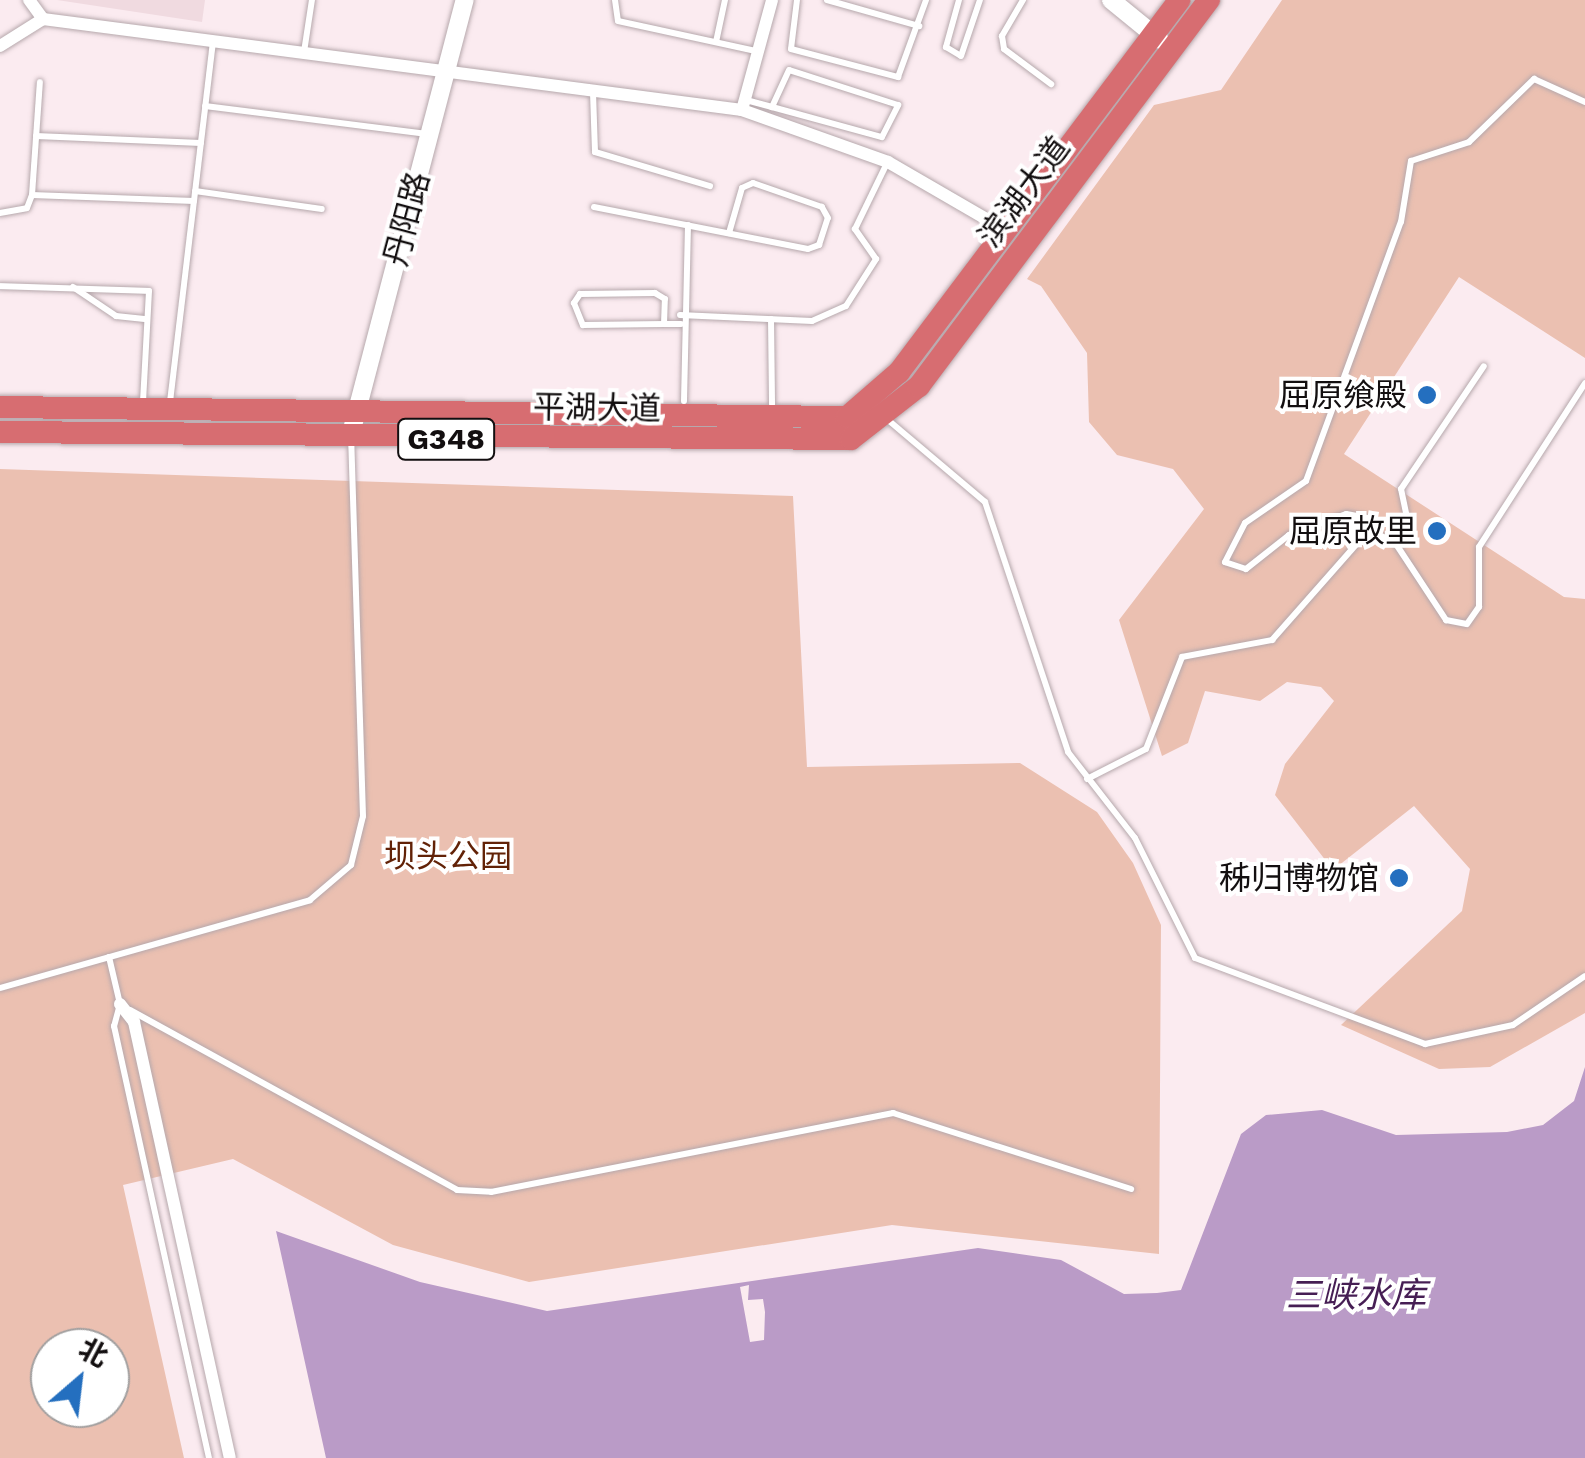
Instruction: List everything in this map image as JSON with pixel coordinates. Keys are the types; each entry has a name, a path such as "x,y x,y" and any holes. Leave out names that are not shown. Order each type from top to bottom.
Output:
{"highway":[{"name":"滨湖大道","path":"867,405 1006,230 1179,0"},
{"name":"滨湖大道","path":"886,418 1027,242 1210,0"},
{"name":"平湖大道","path":"0,408 826,423 867,405"},
{"name":"平湖大道","path":"0,432 824,444 886,418"}],"main road":[{"name":"丹阳路","path":"350,437 464,0"},
{"path":"1111,0 1172,50"}],"street":[{"path":"29,0 43,19"},
{"path":"744,105 772,0"},
{"path":"0,46 43,19 593,91 744,105 888,162 1027,242"},
{"path":"120,1004 134,1022 230,1458"}],"lane":[{"path":"304,53 312,0"},
{"path":"615,0 618,21 758,52"},
{"path":"716,42 724,0"},
{"path":"797,0 791,49 898,77 926,0"},
{"path":"827,0 919,26"},
{"path":"959,0 946,48 961,56 980,0"},
{"path":"1024,0 1002,36 1004,49 1050,84"},
{"path":"166,435 213,41"},
{"path":"744,105 772,108 882,137 898,105 789,70 772,108"},
{"path":"1087,779 1146,749 1182,656 1272,640 1368,531 1367,518 1346,514 1288,536 1246,568 1225,562 1246,522 1306,481 1400,222 1411,161 1469,142 1534,79 1585,102"},
{"path":"0,213 27,208 32,194 40,82"},
{"path":"593,91 595,152 710,186"},
{"path":"205,106 430,134"},
{"path":"36,136 201,143"},
{"path":"680,314 771,319 828,317 855,296 876,259 855,230 888,162"},
{"path":"594,207 729,233 808,248 818,245 828,218 822,207 754,183 742,188 729,233"},
{"path":"195,191 322,209"},
{"path":"32,194 194,201"},
{"path":"684,402 680,314 688,225"},
{"path":"70,285 116,316 147,319"},
{"path":"0,286 141,285 147,319 143,410"},
{"path":"664,324 664,299 655,293 580,294 574,303 583,325 680,324"},
{"path":"771,319 772,404"},
{"path":"1394,541 1410,526 1401,489 1484,366"},
{"path":"1368,531 1394,541 1440,614 1467,624 1479,607 1480,548 1585,383"},
{"path":"867,405 985,502 1062,738 1087,779 1134,838 1184,942 1229,976 1402,1039 1448,1045 1514,1026 1585,976"},
{"path":"0,988 310,900 351,865 363,816 350,437"},
{"path":"110,957 120,1004 114,1026 209,1458"},
{"path":"120,1004 458,1190 490,1192 894,1113 1132,1189"}],"shaded area":[{"path":"57,0 205,0 202,22"}],"green space":[{"path":"1282,0 1585,0 1585,358 1459,277 1344,454 1564,597 1585,599 1585,1013 1490,1067 1439,1069 1341,1025 1462,911 1470,869 1414,806 1333,870 1275,795 1285,764 1334,701 1321,687 1287,682 1260,701 1205,691 1188,743 1162,756 1119,620 1204,509 1173,469 1117,455 1089,422 1087,353 1041,286 1027,279 1154,105 1221,90"},
{"name":"坝头公园","path":"0,469 793,496 807,767 1020,763 1097,812 1133,863 1161,925 1159,1254 892,1225 529,1282 393,1245 233,1159 123,1185 184,1458 0,1458"}],"water":[{"name":"三峡水库","path":"1585,1067 1585,1458 326,1458 276,1231 420,1282 547,1311 978,1248 1061,1260 1124,1294 1181,1290 1241,1134 1266,1115 1322,1110 1396,1135 1507,1132 1543,1125 1574,1101"}],"pier":[{"path":"749,1285 748,1300 763,1299 765,1312 764,1340 750,1342 740,1287"}],"place":[{"name":"屈原飨殿","path":"1427,395"},
{"name":"屈原故里","path":"1437,531"},
{"name":"秭归博物馆","path":"1399,878"}]}
